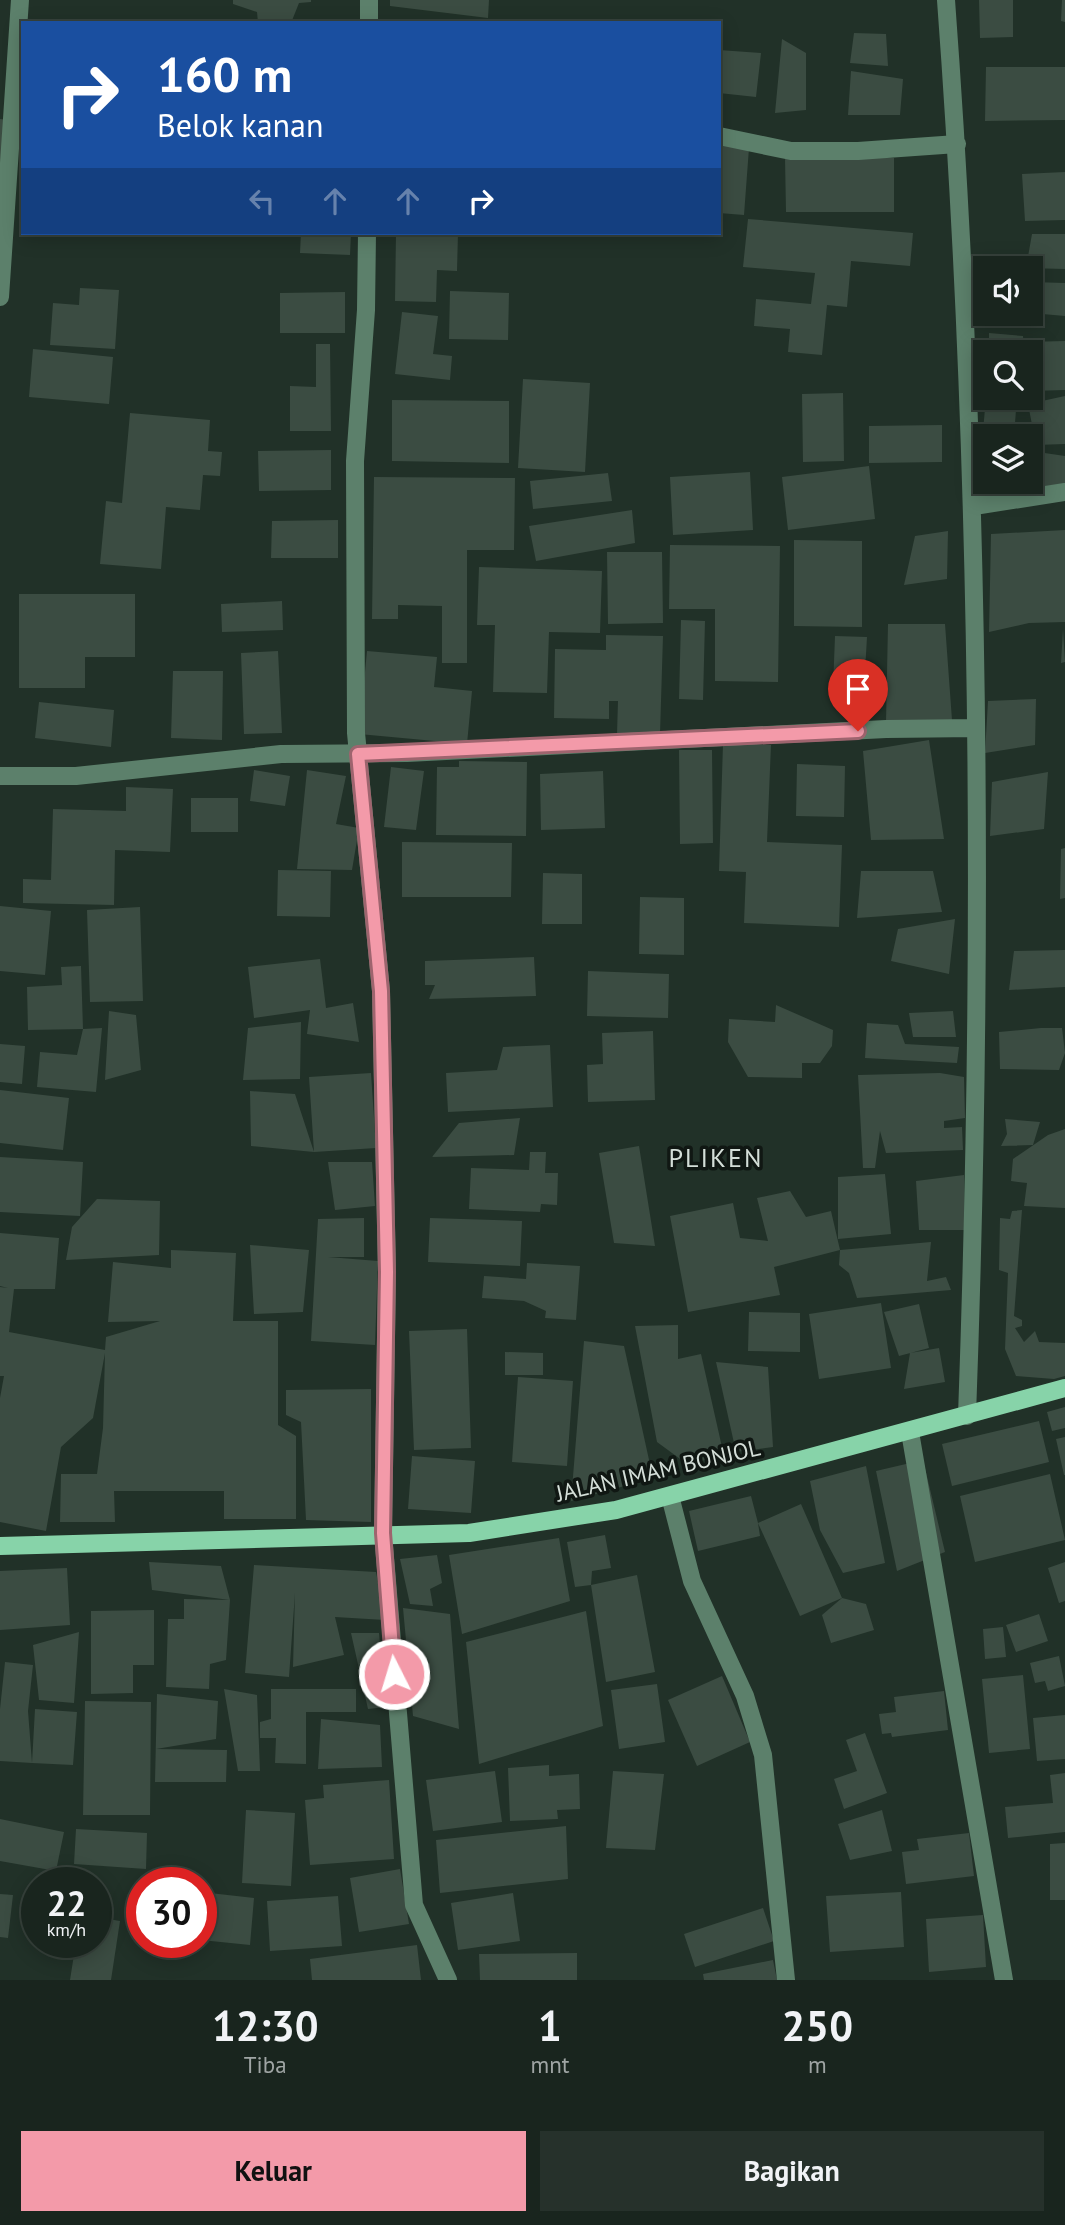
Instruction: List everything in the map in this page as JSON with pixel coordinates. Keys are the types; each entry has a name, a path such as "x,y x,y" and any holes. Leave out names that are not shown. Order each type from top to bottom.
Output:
{"main road":[{"name":"JALAN IMAM BONJOL","path":"0,1546 383,1533 469,1533 616,1510 1065,1388"}],"street":[{"path":"0,297 2,236 20,0"},
{"path":"369,0 369,21"},
{"path":"946,0 957,144 974,506 974,1220 967,1416"},
{"path":"721,136 791,151 858,151 957,144"},
{"path":"367,235 366,310 355,461 358,754 381,991 387,1272 383,1533 414,1905 448,1980"},
{"path":"974,506 1065,492"},
{"path":"0,776 76,776 281,754 358,754 976,728"},
{"path":"910,1432 1004,1980"},
{"path":"670,1496 692,1581 744,1696 763,1755 786,1980"}],"building":[{"path":"233,0 311,0 299,3 292,21 258,21 257,12 233,4"},
{"path":"390,0 489,0 488,18 390,6"},
{"path":"979,0 1013,0 1013,37 980,38"},
{"path":"1062,0 1065,0 1065,22 1061,21"},
{"path":"854,33 886,34 888,66 850,63"},
{"path":"782,39 806,53 806,110 775,113"},
{"path":"721,50 761,53 756,97 721,93"},
{"path":"986,67 1065,67 1065,120 985,121"},
{"path":"851,71 903,79 900,115 848,115"},
{"path":"0,119 9,120 0,176"},
{"path":"721,143 749,148 744,215 721,213"},
{"path":"785,158 894,158 894,212 786,212"},
{"path":"1065,172 1065,220 1025,221 1022,174"},
{"path":"748,219 913,233 910,266 851,261 847,307 827,305 822,355 788,352 790,329 754,326 756,299 811,304 815,273 743,267"},
{"path":"1032,234 1065,234 1065,269 1043,268 1043,256 1028,256"},
{"path":"301,235 351,235 350,255 300,253"},
{"path":"396,235 458,235 457,271 437,270 436,302 395,301"},
{"path":"1043,282 1065,283 1065,316 1043,314"},
{"path":"80,288 119,290 115,349 50,345 53,303 79,305"},
{"path":"450,291 509,293 508,340 449,339"},
{"path":"345,292 345,333 280,333 280,293"},
{"path":"402,312 438,316 433,354 452,356 450,380 395,374"},
{"path":"989,333 1023,336 1023,340 989,340"},
{"path":"1065,341 1065,390 1043,391 1043,342"},
{"path":"316,344 330,344 331,431 290,431 290,386 316,387"},
{"path":"33,349 113,357 109,404 29,397"},
{"path":"523,379 590,383 585,472 518,468"},
{"path":"843,393 844,461 803,462 802,394"},
{"path":"1065,396 1065,444 1043,445 1043,424 1032,424 1029,410 1043,410 1043,401"},
{"path":"392,400 509,401 509,463 392,461"},
{"path":"985,410 1016,410 1015,424 984,424"},
{"path":"130,413 210,420 208,451 222,452 220,476 203,475 200,510 166,507 161,569 100,564 106,501 122,503"},
{"path":"942,425 942,462 869,463 869,426"},
{"path":"331,450 331,490 259,491 258,451"},
{"path":"1043,453 1065,456 1065,488 1043,487"},
{"path":"869,466 875,519 788,530 782,477"},
{"path":"750,472 753,530 673,535 670,477"},
{"path":"608,473 612,501 533,509 530,481"},
{"path":"374,477 515,478 514,550 467,550 467,663 442,663 442,606 398,605 398,619 372,619"},
{"path":"632,510 635,543 536,561 529,526"},
{"path":"338,520 338,558 271,558 272,521"},
{"path":"1065,530 1065,622 1029,623 989,632 991,534"},
{"path":"948,531 947,579 904,585 915,536"},
{"path":"794,540 862,541 862,627 794,626"},
{"path":"670,545 780,546 778,682 715,681 715,609 669,609"},
{"path":"607,552 662,552 663,623 608,624"},
{"path":"479,567 602,571 600,633 549,632 547,693 493,692 495,625 477,625"},
{"path":"19,594 135,594 135,657 85,657 85,688 19,688"},
{"path":"282,601 283,630 222,632 221,604"},
{"path":"681,620 705,621 703,700 679,699"},
{"path":"888,624 945,624 952,720 886,722"},
{"path":"1063,629 1065,662 1061,663"},
{"path":"606,635 663,636 660,734 617,734 618,701 609,701 609,719 554,718 555,649 606,650"},
{"path":"835,636 867,637 864,689 833,688"},
{"path":"278,651 282,733 244,734 241,653"},
{"path":"367,651 437,657 434,687 472,691 467,744 359,734"},
{"path":"173,671 223,671 222,740 171,738"},
{"path":"1036,699 1035,745 985,753 988,701"},
{"path":"39,702 114,710 111,747 35,738"},
{"path":"929,740 944,839 871,840 863,751"},
{"path":"723,744 771,745 767,842 842,845 839,927 744,923 746,872 719,871"},
{"path":"679,750 712,750 713,843 680,844"},
{"path":"459,761 527,762 526,836 436,835 437,767 459,767"},
{"path":"797,764 845,766 844,817 796,816"},
{"path":"391,767 424,771 416,830 384,827"},
{"path":"254,770 290,776 285,806 250,801"},
{"path":"307,770 346,776 336,824 359,828 352,870 297,869"},
{"path":"603,771 605,828 541,830 540,774"},
{"path":"1048,772 1044,829 990,836 992,782"},
{"path":"126,787 173,789 170,852 115,850 114,905 23,903 23,879 51,880 53,809 126,811"},
{"path":"191,798 238,798 238,832 191,832"},
{"path":"402,842 512,843 511,897 402,897"},
{"path":"1065,848 1065,898 1060,899 1061,849"},
{"path":"278,870 331,871 330,917 277,916"},
{"path":"861,871 933,871 942,912 857,918"},
{"path":"543,873 582,874 582,924 542,924"},
{"path":"640,897 684,898 684,955 639,954"},
{"path":"0,906 51,911 45,975 0,971"},
{"path":"140,907 143,1001 90,1002 87,910"},
{"path":"955,919 949,974 891,961 898,929"},
{"path":"1065,950 1065,987 1009,990 1014,951"},
{"path":"534,957 536,996 429,999 435,985 425,985 425,961"},
{"path":"320,959 326,1008 353,1003 359,1042 307,1034 310,1010 254,1018 248,967"},
{"path":"81,966 83,1029 28,1030 27,987 62,985 61,967"},
{"path":"588,971 669,974 668,1018 587,1016"},
{"path":"776,1005 833,1030 832,1046 820,1063 802,1063 802,1078 748,1077 728,1042 729,1019 775,1022"},
{"path":"109,1011 136,1015 141,1070 105,1080"},
{"path":"953,1011 956,1037 913,1037 909,1013"},
{"path":"301,1022 300,1079 243,1080 248,1028"},
{"path":"867,1023 898,1025 905,1044 959,1047 957,1063 865,1058"},
{"path":"102,1028 96,1092 37,1087 40,1052 77,1055 83,1029"},
{"path":"1062,1028 1065,1053 1059,1070 1000,1069 999,1032"},
{"path":"653,1031 655,1100 588,1102 587,1065 603,1064 602,1033"},
{"path":"0,1044 25,1046 22,1084 0,1082"},
{"path":"550,1045 553,1107 448,1112 446,1073 497,1070 503,1047"},
{"path":"371,1073 376,1148 314,1152 309,1077"},
{"path":"940,1073 964,1077 965,1118 944,1121 944,1128 962,1127 963,1150 886,1153 880,1131 875,1168 863,1168 858,1075"},
{"path":"0,1090 69,1098 63,1150 0,1143"},
{"path":"250,1091 295,1094 314,1152 251,1146"},
{"path":"520,1118 514,1155 432,1157 459,1123"},
{"path":"1005,1119 1040,1122 1033,1145 1001,1146 1007,1134"},
{"path":"1065,1129 1065,1208 1024,1206 1027,1183 1011,1181 1013,1159 1048,1135"},
{"path":"639,1146 655,1246 614,1243 599,1153"},
{"path":"530,1152 546,1152 545,1173 558,1173 557,1205 541,1204 540,1212 469,1209 471,1168 529,1170"},
{"path":"0,1157 83,1162 80,1216 0,1212"},
{"path":"328,1162 372,1162 375,1206 335,1210"},
{"path":"885,1174 891,1234 838,1239 838,1177"},
{"path":"964,1175 965,1230 919,1230 916,1181"},
{"path":"790,1191 806,1217 831,1211 840,1250 774,1267 780,1295 688,1312 670,1216 733,1203 740,1238 768,1241 757,1198"},
{"path":"97,1199 160,1201 159,1255 66,1260 72,1227"},
{"path":"1022,1210 1014,1316 1022,1320 1022,1326 1015,1328 1024,1342 1035,1331 1039,1342 1065,1343 1065,1376 1054,1379 1016,1376 1005,1349 1008,1273 999,1270 1000,1218 1010,1219 1012,1211"},
{"path":"364,1218 364,1257 328,1257 378,1261 375,1345 311,1341 318,1219"},
{"path":"430,1218 522,1221 520,1266 428,1262"},
{"path":"0,1233 59,1238 55,1289 14,1289 9,1332 105,1350 106,1337 160,1321 108,1322 113,1262 171,1268 171,1250 236,1253 233,1321 278,1321 278,1425 296,1436 296,1519 224,1519 224,1491 114,1491 115,1522 60,1522 61,1474 97,1474 103,1428 105,1353 93,1418 61,1447 46,1531 0,1522 0,1398 4,1376 0,1376 0,1287 8,1288 0,1286"},
{"path":"931,1242 927,1281 946,1277 951,1290 857,1298 849,1273 839,1265 840,1250"},
{"path":"250,1245 309,1250 303,1312 254,1314"},
{"path":"527,1263 580,1266 576,1320 545,1318 546,1311 524,1301 482,1298 484,1276 526,1279"},
{"path":"881,1303 891,1368 819,1379 809,1314"},
{"path":"919,1304 929,1348 899,1356 884,1312"},
{"path":"749,1312 800,1313 800,1352 748,1351"},
{"path":"678,1325 678,1359 701,1354 724,1456 687,1464 657,1442 635,1326"},
{"path":"467,1329 471,1448 414,1450 409,1331"},
{"path":"584,1341 624,1346 653,1478 571,1501"},
{"path":"939,1348 945,1382 904,1389 910,1353"},
{"path":"505,1352 543,1353 543,1375 505,1375"},
{"path":"716,1362 768,1367 773,1447 736,1452"},
{"path":"518,1377 573,1381 567,1466 512,1462"},
{"path":"371,1389 371,1522 306,1520 301,1422 286,1415 286,1390"},
{"path":"1065,1407 1065,1428 1052,1431 1047,1412"},
{"path":"1039,1421 1049,1462 952,1486 942,1444"},
{"path":"1065,1437 1065,1475 1064,1475 1056,1439"},
{"path":"412,1456 475,1461 471,1513 408,1509"},
{"path":"923,1460 945,1552 897,1571 876,1471"},
{"path":"866,1466 885,1563 843,1573 820,1530 810,1481"},
{"path":"1050,1474 1065,1540 975,1562 960,1496"},
{"path":"751,1496 760,1536 698,1551 689,1511"},
{"path":"801,1504 842,1598 800,1616 758,1523"},
{"path":"605,1535 611,1568 592,1571 591,1585 575,1587 567,1542"},
{"path":"559,1538 570,1601 462,1634 449,1555"},
{"path":"437,1555 442,1583 430,1589 433,1606 410,1604 400,1559"},
{"path":"149,1562 221,1566 230,1600 152,1590"},
{"path":"1065,1562 1065,1601 1059,1603 1048,1568"},
{"path":"254,1565 376,1572 385,1620 335,1617 344,1655 293,1667 295,1593 289,1677 245,1673"},
{"path":"67,1568 70,1625 0,1630 0,1571"},
{"path":"637,1575 655,1672 606,1682 591,1585"},
{"path":"842,1598 866,1604 874,1630 831,1643 822,1615"},
{"path":"184,1599 230,1600 226,1660 210,1664 209,1689 166,1687 168,1619 184,1619"},
{"path":"403,1608 450,1614 459,1729 413,1716"},
{"path":"154,1610 154,1665 133,1665 133,1693 91,1694 91,1611"},
{"path":"586,1611 603,1726 479,1764 466,1642"},
{"path":"1039,1614 1048,1641 1016,1652 1006,1625"},
{"path":"1003,1627 1006,1657 985,1659 983,1629"},
{"path":"79,1632 74,1703 39,1700 33,1645"},
{"path":"351,1633 379,1633 386,1707 368,1709"},
{"path":"1059,1656 1065,1686 1048,1691 1045,1681 1035,1683 1030,1663"},
{"path":"5,1662 33,1665 28,1711 32,1763 0,1761 0,1709"},
{"path":"1023,1675 1030,1749 989,1753 982,1679"},
{"path":"722,1676 750,1742 697,1766 668,1700"},
{"path":"657,1684 665,1742 619,1749 611,1690"},
{"path":"224,1689 257,1695 260,1771 238,1771"},
{"path":"271,1689 356,1689 356,1712 306,1712 306,1764 275,1763 276,1738 260,1738 260,1722 271,1719"},
{"path":"944,1691 948,1730 892,1737 891,1733 882,1734 879,1714 896,1712 894,1697"},
{"path":"157,1694 218,1701 216,1739 156,1749 227,1750 226,1782 155,1782"},
{"path":"85,1701 151,1702 150,1815 83,1815"},
{"path":"35,1709 77,1712 73,1765 32,1763"},
{"path":"1065,1715 1065,1759 1037,1761 1033,1718"},
{"path":"321,1719 380,1725 382,1767 318,1769"},
{"path":"865,1733 887,1793 844,1809 834,1779 857,1771 846,1740"},
{"path":"549,1765 549,1776 579,1774 580,1809 557,1810 558,1819 510,1821 508,1768"},
{"path":"495,1771 502,1822 433,1831 426,1780"},
{"path":"613,1771 664,1774 655,1850 606,1848"},
{"path":"1065,1773 1065,1832 1008,1838 1005,1807 1053,1803 1050,1775"},
{"path":"389,1780 394,1859 310,1865 305,1800 324,1798 323,1785"},
{"path":"246,1810 295,1813 291,1886 242,1883"},
{"path":"882,1810 892,1851 850,1860 838,1824"},
{"path":"0,1819 64,1832 57,1867 34,1867 0,1861"},
{"path":"566,1826 568,1879 440,1893 436,1840"},
{"path":"76,1829 147,1833 146,1867 74,1864"},
{"path":"969,1833 974,1876 906,1884 902,1852 919,1850 917,1839"},
{"path":"1065,1843 1065,1900 1050,1900 1050,1844"},
{"path":"400,1869 409,1924 359,1932 350,1878"},
{"path":"901,1892 904,1947 830,1952 826,1896"},
{"path":"513,1893 520,1941 458,1950 451,1903"},
{"path":"0,1894 13,1895 8,1938 0,1937"},
{"path":"217,1894 254,1898 250,1945 217,1942"},
{"path":"338,1896 342,1946 270,1951 267,1901"},
{"path":"763,1908 774,1941 695,1967 684,1934"},
{"path":"983,1915 986,1967 929,1972 926,1919"},
{"path":"112,1920 120,1921 111,1980 70,1980 73,1958 112,1958"},
{"path":"417,1945 421,1980 312,1980 310,1959"},
{"path":"577,1953 577,1980 480,1980 479,1954"},
{"path":"773,1960 777,1980 704,1980 703,1974"}],"district":[{"name":"PLIKEN","path":"716,1157"}],"route":[{"path":"394,1674 383,1533 387,1272 381,991 358,754 858,731"}]}
